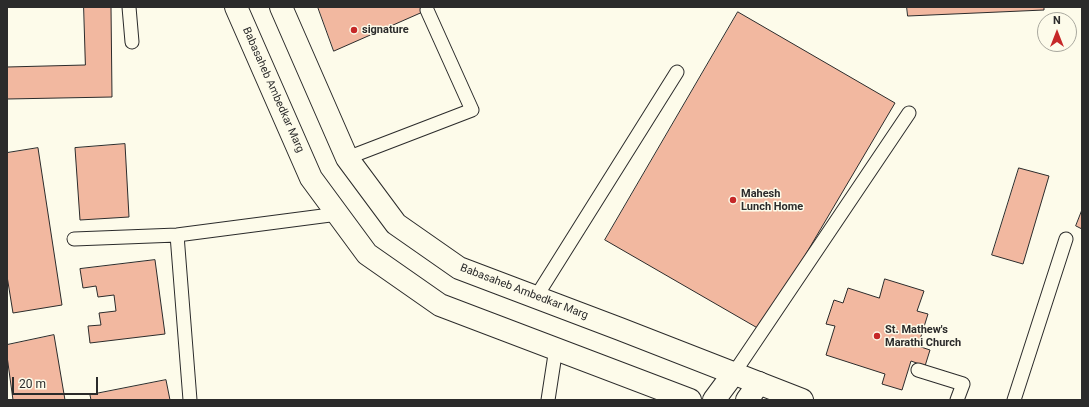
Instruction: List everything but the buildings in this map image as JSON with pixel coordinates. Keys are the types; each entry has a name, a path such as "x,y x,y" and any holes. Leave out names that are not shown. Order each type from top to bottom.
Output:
{"main road":[{"name":"Babasaheb Ambedkar Marg","path":"236,7 311,178 367,254 440,304 690,400"},
{"name":"Babasaheb Ambedkar Marg","path":"281,7 347,158 396,224 459,268 734,373 753,392 802,400"},
{"path":"714,400 734,373"}],"lane":[{"path":"129,7 132,42"},
{"path":"347,158 472,110 427,10"},
{"path":"536,297 677,72"},
{"path":"734,373 909,113"},
{"path":"74,239 177,235 338,214"},
{"path":"177,235 190,400"},
{"path":"1014,400 1066,239"},
{"path":"548,400 556,348"},
{"path":"918,370 963,384 957,400"}],"place":[{"name":"signature","path":"354,30"},
{"name":"Mahesh Lunch Home","path":"733,200"},
{"name":"St. Mathew's Marathi Church","path":"877,336"}]}
